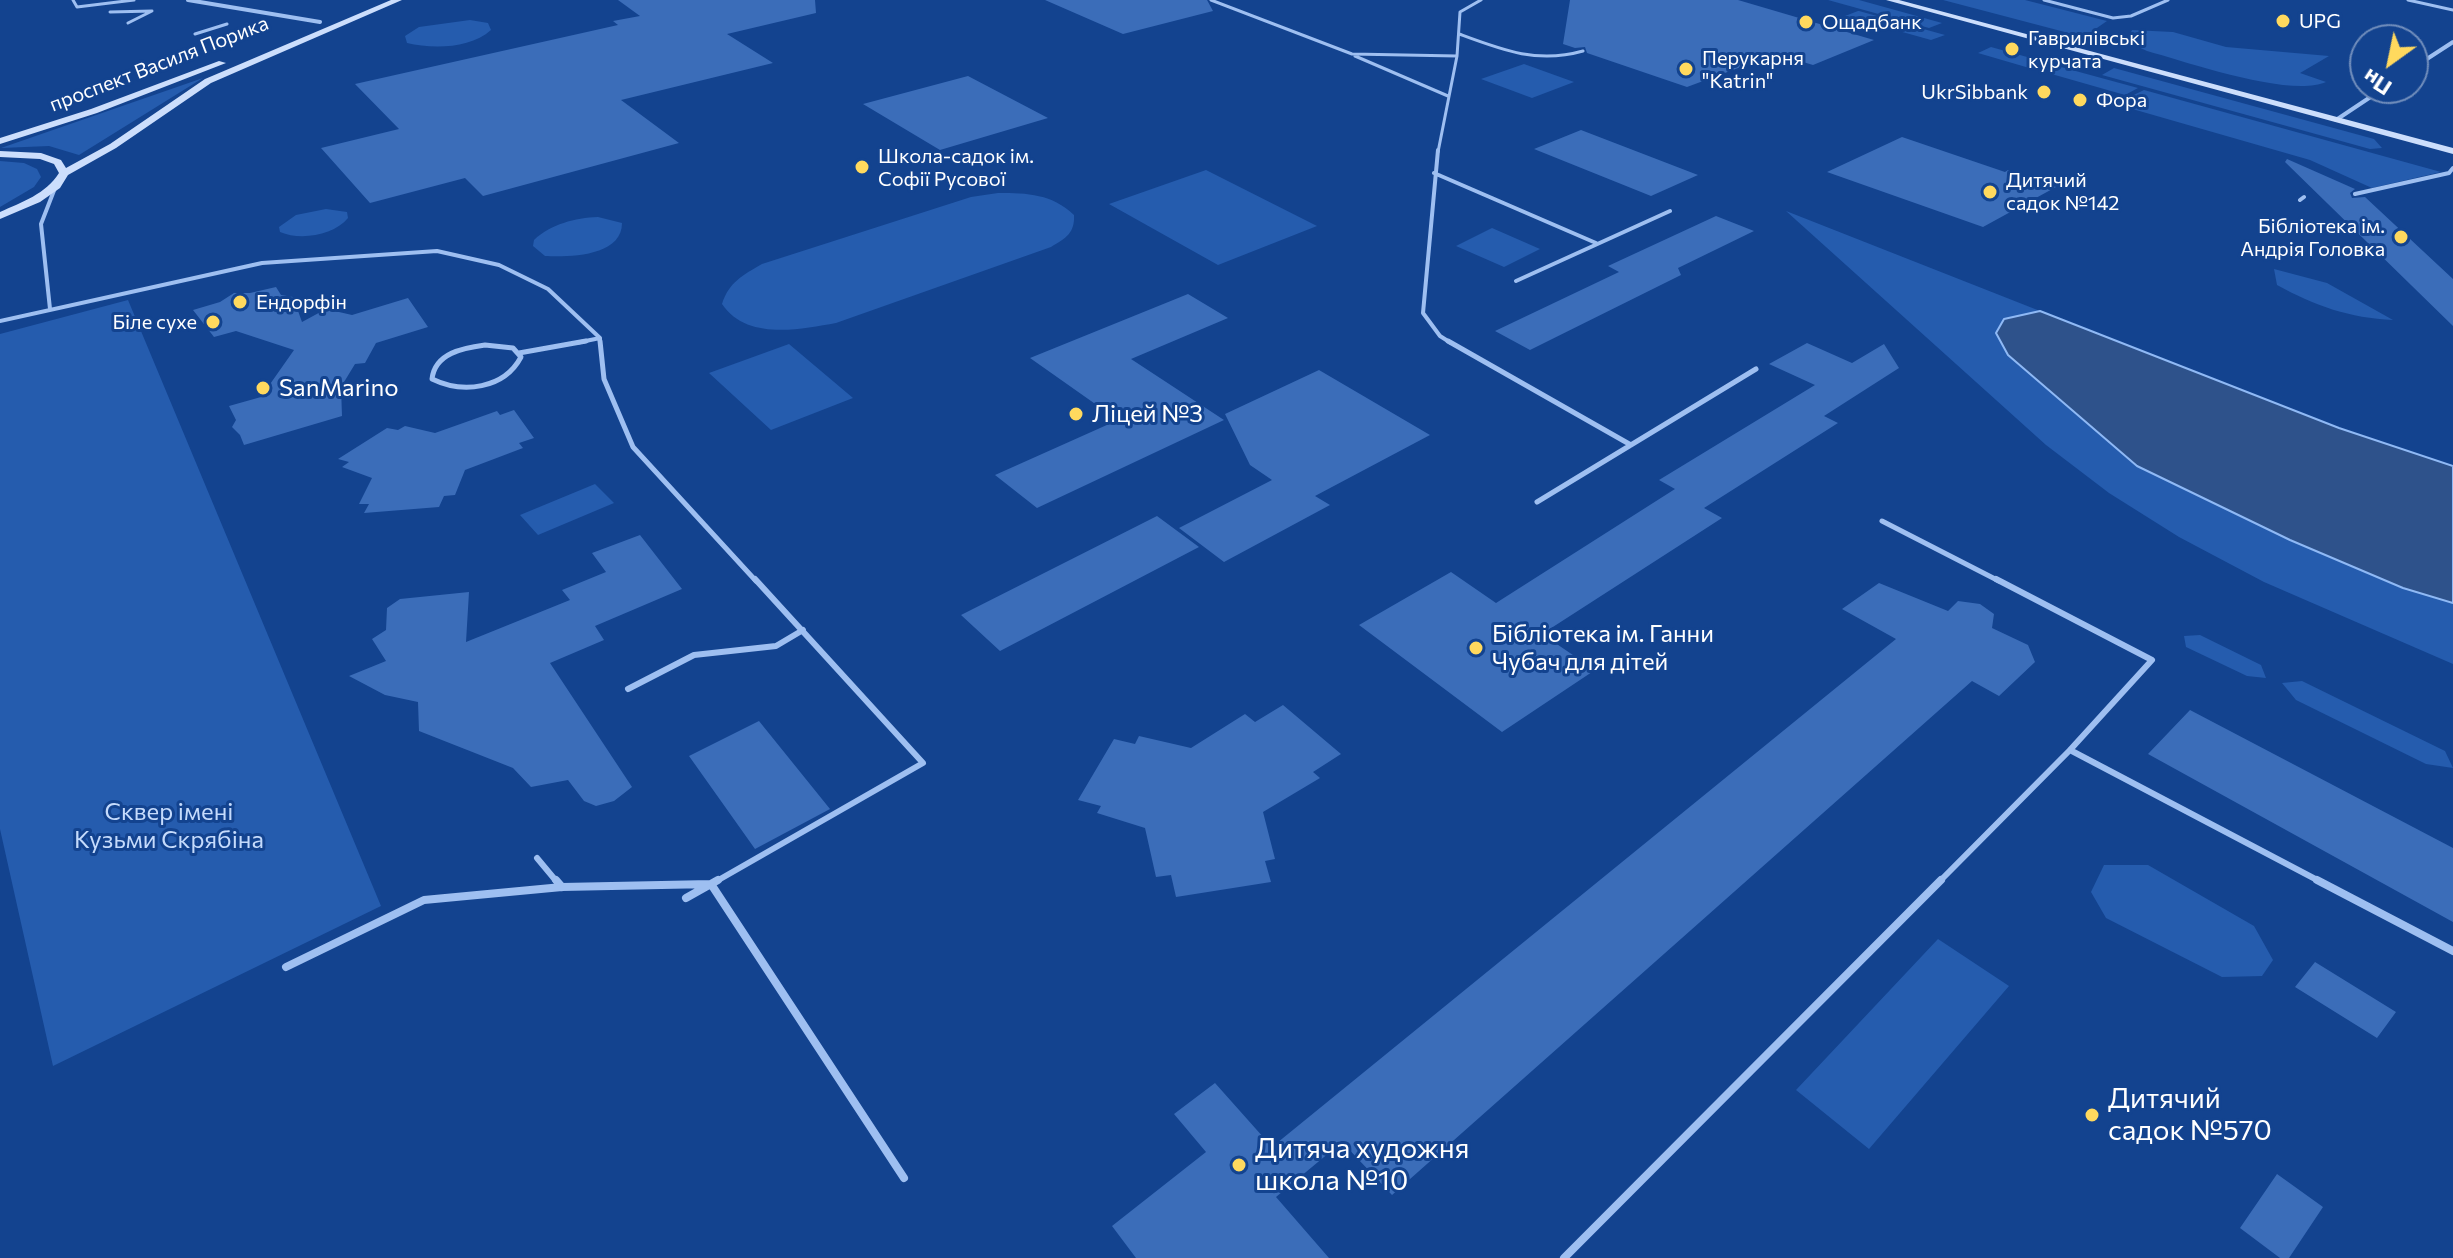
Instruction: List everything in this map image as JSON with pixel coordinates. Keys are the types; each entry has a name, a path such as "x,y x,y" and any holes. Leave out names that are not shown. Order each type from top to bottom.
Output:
{"street":[{"path":"188,0 320,22"},
{"name":"проспект Василя Порика","path":"0,141 183,79 375,0"},
{"name":"проспект Василя Порика","path":"0,216 36,200 56,186 64,173 113,146 208,81 398,0"},
{"path":"1890,0 2453,151"},
{"path":"1919,0 2453,142"},
{"path":"2429,58 2453,42"},
{"path":"2336,120 2360,104"},
{"path":"0,154 41,156 58,162 64,173"}],"lane":[{"path":"73,0 77,7 134,0"},
{"path":"1211,0 1352,54 1448,96"},
{"path":"1481,0 1460,12 1457,56 1434,173 1434,214 1423,313 1440,336 1631,445"},
{"path":"2044,0 2113,18 2131,16 2168,0"},
{"path":"2408,0 2453,10"},
{"path":"110,12 152,11 128,23"},
{"path":"195,34 227,24"},
{"path":"1459,34 1519,56 1559,59 1583,51"},
{"path":"1352,54 1457,56"},
{"path":"2355,194 2452,169"},
{"path":"1434,173 1596,243"},
{"path":"50,309 41,224 56,186"},
{"path":"1516,281 1670,211"},
{"path":"0,321 262,263 437,251 499,265 548,289 600,338 604,379 633,447 923,763 686,898"},
{"path":"519,353 518,364 511,372 491,382 454,388 432,379 436,364 471,347 503,345 519,353 600,338"},
{"path":"1537,502 1756,369"},
{"path":"1564,1258 2070,750 2152,660 1882,521"},
{"path":"628,689 694,655 776,646 803,630"},
{"path":"2070,750 2453,951"},
{"path":"537,858 562,887"},
{"path":"286,967 424,900 562,887 711,884"},
{"path":"711,884 904,1178"}],"green space":[{"path":"1828,0 1859,0 1942,23 1929,28"},
{"path":"1943,0 2025,0 2107,21 2094,30 2093,35 2099,41"},
{"path":"1858,11 1945,35 1931,40 1845,16"},
{"path":"470,20 488,23 491,30 473,41 450,46 407,43 405,36 419,27"},
{"path":"2132,30 2173,32 2226,47 2329,56 2300,73 2326,82 2310,86 2288,85 2212,70 2136,46 2129,37"},
{"path":"1991,47 2056,65 2043,72 1978,53"},
{"path":"1524,64 1574,82 1532,98 1481,79"},
{"path":"2061,67 2138,88 2125,95 2048,73"},
{"path":"2114,68 2374,139 2382,148 2370,149 2102,75"},
{"path":"203,78 79,155 49,146 1,148"},
{"path":"2144,90 2441,172 2372,188 2310,160 2115,104"},
{"path":"0,161 24,163 37,169 41,177 34,187 0,207"},
{"path":"1206,170 1317,226 1218,265 1109,204"},
{"path":"998,193 1029,194 1057,203 1074,215 1071,231 1051,247 836,323 790,330 759,328 732,315 722,304 733,285 762,264 971,197"},
{"path":"326,209 347,212 348,218 334,229 317,235 298,236 280,232 279,227 296,215"},
{"path":"1786,211 2040,311 2004,319 2008,355 2137,466 2290,540 2403,588 2453,603 2453,664 2264,582 2179,537 2109,493 2046,445"},
{"path":"598,217 622,223 620,234 604,249 579,255 545,256 533,246 534,240 556,226 572,220"},
{"path":"1492,228 1540,249 1504,267 1456,246"},
{"path":"2274,269 2327,283 2393,320 2347,314 2305,299 2277,285"},
{"name":"Сквер імені Кузьми Скрябіна","path":"128,300 381,906 53,1066 0,829 0,334"},
{"path":"789,344 853,398 771,430 709,373"},
{"path":"595,484 614,503 538,535 520,515"},
{"path":"2200,635 2261,665 2266,678 2247,676 2186,647 2184,636"},
{"path":"2302,681 2445,751 2453,768 2426,764 2296,700 2282,683"},
{"path":"2104,865 2148,865 2254,926 2273,960 2262,976 2222,977 2106,918 2091,892"},
{"path":"1938,939 2009,986 1869,1149 1796,1090"}],"shaded area":[{"path":"2040,311 2339,428 2453,466 2453,603 2403,588 2290,540 2137,466 2008,355 1996,333 2004,319"}],"building":[{"path":"618,0 815,0 816,13 727,34 773,63 621,100 679,143 483,196 465,178 370,203 321,148 399,129 355,84 618,25 613,21 640,16"},
{"path":"1045,0 1207,0 1213,11 1123,34"},
{"path":"1570,0 1738,0 1874,40 1813,65 1776,54 1687,87 1587,53 1585,47 1563,44"},
{"path":"968,76 1048,118 940,150 863,104"},
{"path":"1581,130 1698,175 1651,196 1534,149"},
{"path":"1902,137 2056,187 1983,227 1827,172"},
{"path":"2287,159 2355,189 2350,193 2352,198 2365,197 2453,279 2453,326 2285,162"},
{"path":"1716,216 1754,231 1678,268 1681,275 1530,350 1495,331 1619,272 1608,266"},
{"path":"276,287 281,295 293,297 302,322 326,309 352,315 408,298 428,327 376,343 365,363 355,364 341,387 342,416 244,445 232,427 236,420 229,406 261,397 294,350 236,331 214,337 193,310 220,302 234,293"},
{"path":"1188,294 1228,318 1131,359 1224,420 1037,508 995,475 1118,420 1030,358"},
{"path":"1807,343 1852,363 1884,344 1899,368 1824,416 1838,423 1704,508 1722,518 1542,634 1595,670 1502,732 1359,625 1451,572 1496,603 1675,489 1659,480 1815,385 1769,364"},
{"path":"1319,370 1430,435 1315,496 1330,505 1224,562 1179,528 1272,480 1250,465 1225,414"},
{"path":"514,410 534,438 519,443 523,448 465,470 455,495 444,496 439,507 364,513 369,504 359,504 372,478 342,467 349,462 338,459 387,428 398,430 405,426 435,433 497,411 500,415"},
{"path":"1157,516 1199,547 1000,651 961,615"},
{"path":"640,535 682,589 595,626 604,640 550,663 632,787 614,801 596,806 584,801 568,780 531,787 513,768 419,731 418,702 385,695 349,676 386,661 372,639 386,630 387,608 400,599 469,592 466,642 570,600 562,590 606,572 592,553"},
{"path":"1879,583 1948,611 1958,601 1980,604 1994,614 1992,628 2028,645 2035,662 1999,696 1972,681 1392,1195 1342,1142 1276,1197 1329,1258 1136,1258 1112,1226 1206,1152 1174,1114 1215,1083 1272,1147 1896,639 1842,609"},
{"path":"1283,705 1341,754 1313,772 1320,778 1263,812 1275,859 1265,861 1271,882 1176,897 1171,875 1156,877 1145,828 1097,813 1101,806 1078,800 1114,739 1135,744 1139,736 1191,748 1245,714 1255,722"},
{"path":"2190,710 2453,848 2453,922 2148,754"},
{"path":"759,721 830,809 755,849 689,756"},
{"path":"2315,962 2396,1012 2377,1038 2295,987"},
{"path":"2277,1174 2323,1207 2289,1258 2280,1258 2240,1228"}],"place":[{"name":"UPG","path":"2283,21"},
{"name":"Ощадбанк","path":"1806,22"},
{"name":"Гаврилівські курчата","path":"2012,49"},
{"name":"Перукарня \"Katrin\"","path":"1686,69"},
{"name":"UkrSibbank","path":"2044,92"},
{"name":"Фора","path":"2080,100"},
{"name":"Школа-садок ім. Софії Русової","path":"862,167"},
{"name":"Дитячий садок №142","path":"1990,192"},
{"name":"Бібліотека ім. Андрія Головка","path":"2401,237"},
{"name":"Ендорфін","path":"240,302"},
{"name":"Біле сухе","path":"213,322"},
{"name":"SanMarino","path":"263,388"},
{"name":"Ліцей №3","path":"1076,414"},
{"name":"Бібліотека ім. Ганни Чубач для дітей","path":"1476,648"},
{"name":"Дитячий садок №570","path":"2092,1115"},
{"name":"Дитяча художня школа №10","path":"1239,1165"}]}
